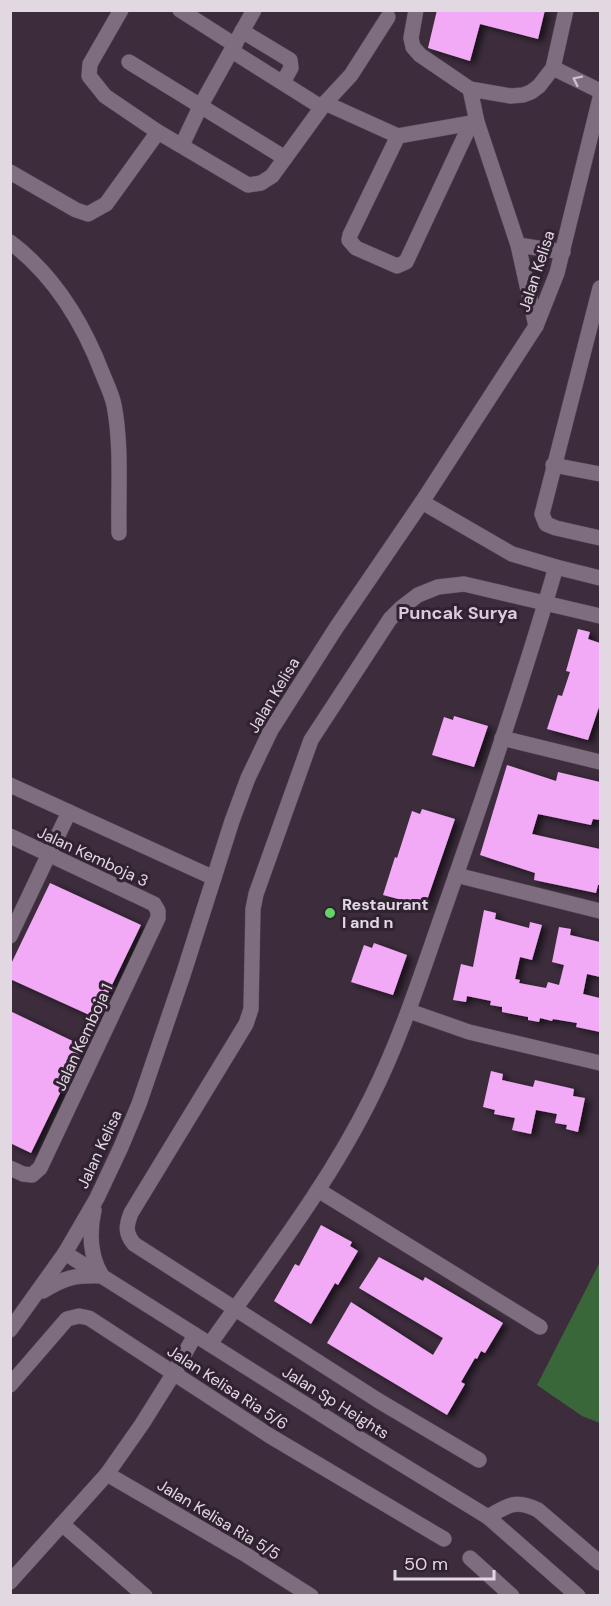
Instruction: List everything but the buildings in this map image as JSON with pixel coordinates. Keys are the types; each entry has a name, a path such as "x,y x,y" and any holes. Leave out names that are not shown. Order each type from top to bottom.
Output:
{"street":[{"path":"121,10 90,64 89,76 105,96 158,132 248,185 265,182 323,105 351,75 383,14 412,27"},
{"path":"180,10 236,42 291,89 398,136 474,122"},
{"path":"182,145 201,105 254,10"},
{"path":"416,10 411,38 413,47 420,55 470,89 511,96 523,95 539,86 553,68 566,10"},
{"path":"236,42 290,60 291,68 283,82"},
{"path":"129,62 285,158"},
{"path":"553,68 600,92"},
{"path":"470,89 474,122 518,245 536,326"},
{"name":"Jalan Kelisa","path":"10,1330 65,1253 97,1198 139,1104 248,778 271,730 536,326 550,294 563,252 600,98"},
{"path":"398,136 349,240 356,248 397,266 406,262 474,122"},
{"path":"10,172 76,210 88,214 106,204 158,132"},
{"path":"10,242 23,252 64,298 94,351 114,404 117,439 118,533"},
{"path":"518,245 563,252"},
{"path":"600,288 542,514 546,524 600,538"},
{"path":"554,465 600,474"},
{"path":"422,502 512,554 600,578"},
{"path":"210,1344 270,1262 318,1190 350,1139 372,1097 409,1011 502,738 556,567"},
{"path":"479,1460 379,1401 134,1244 127,1236 126,1225 131,1213 250,1016 253,909 256,894 302,762 311,740 390,619 418,595 438,587 464,584 600,616"},
{"path":"502,738 600,762"},
{"path":"10,785 214,878"},
{"path":"10,936 69,812"},
{"name":"Jalan Kemboja 3","path":"10,836 153,904 158,911"},
{"path":"456,875 600,911"},
{"name":"Jalan Kemboja 1","path":"10,1168 23,1174 32,1174 40,1168 158,918 158,911"},
{"path":"409,1011 469,1032 600,1063"},
{"path":"318,1190 540,1327"},
{"path":"37,1294 60,1280 72,1276 102,1276 97,1267 90,1241 97,1198"},
{"name":"Jalan Sp Heights","path":"65,1253 488,1517 578,1596"},
{"name":"Jalan Kelisa Ria 5/6","path":"10,1385 68,1318 79,1316 89,1318 270,1436 444,1539"},
{"path":"10,1582 107,1474 142,1424 195,1335"},
{"name":"Jalan Kelisa Ria 5/5","path":"107,1474 243,1553 311,1596"},
{"path":"488,1517 513,1503 526,1504 538,1510 600,1563"},
{"path":"62,1524 145,1596"},
{"path":"470,1558 512,1596"}],"green space":[{"path":"600,1262 600,1423 582,1416 537,1385"}],"place":[{"name":"Restaurant l and n","path":"330,913"}],"district":[{"name":"Puncak Surya","path":"458,613"}]}
